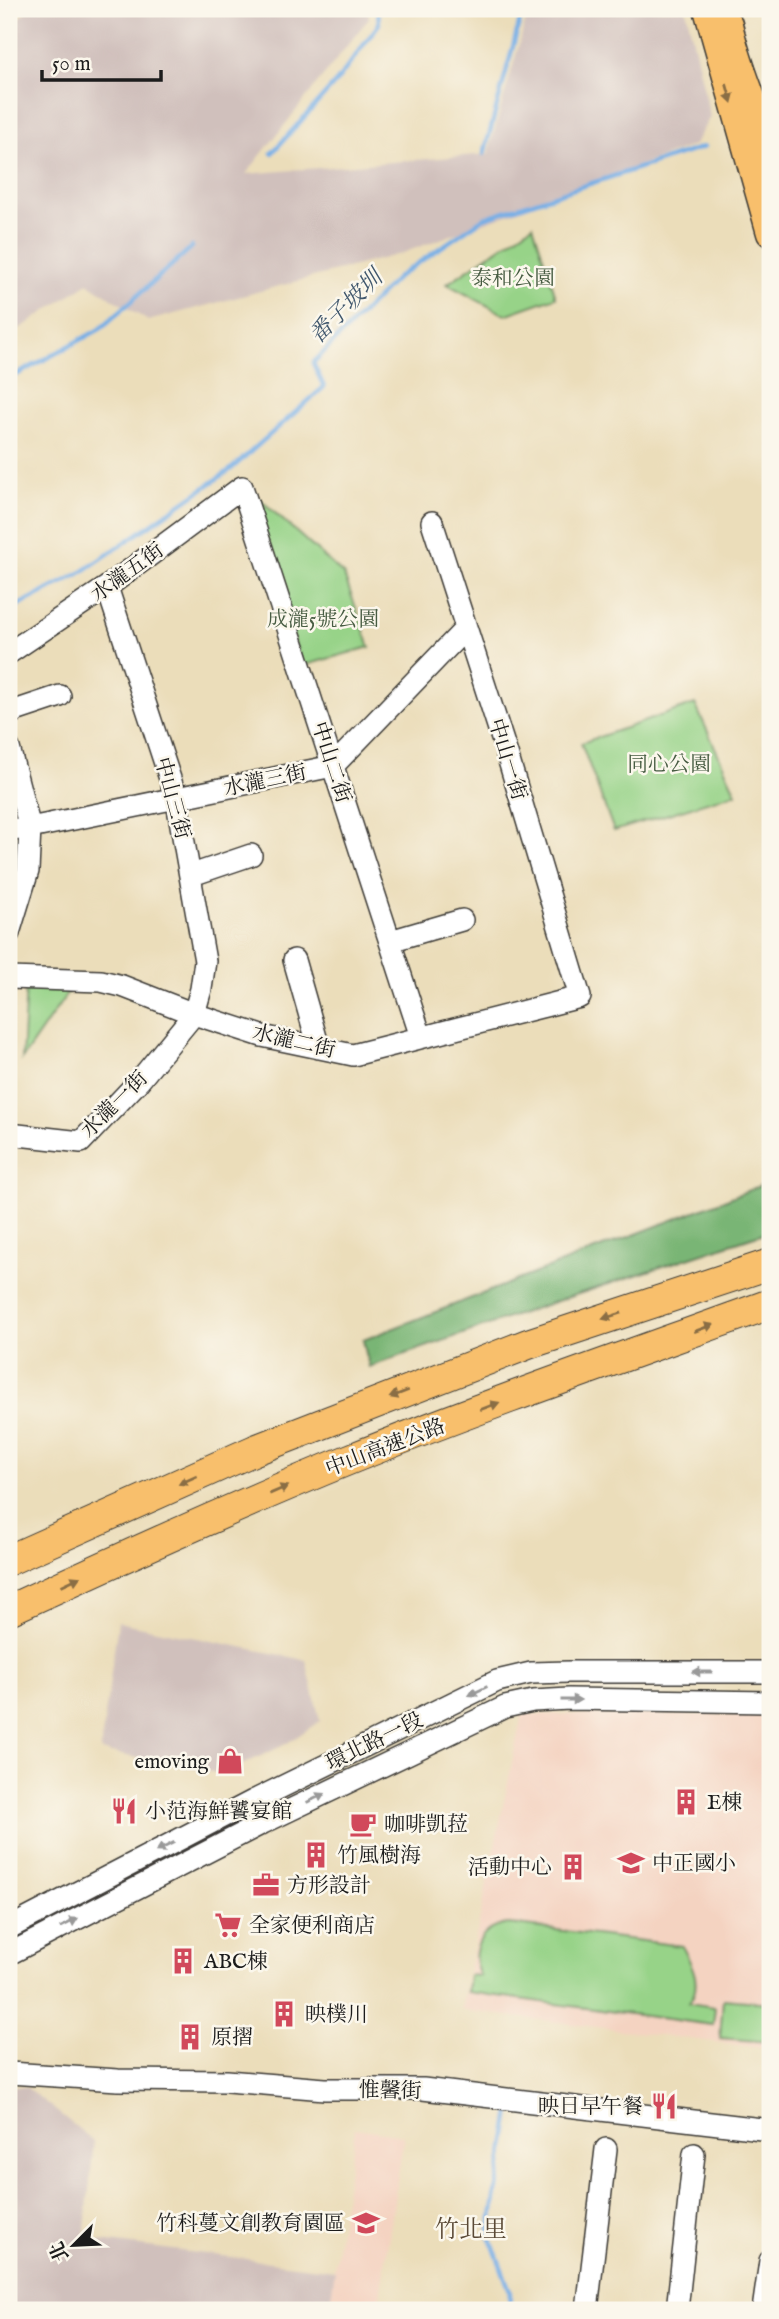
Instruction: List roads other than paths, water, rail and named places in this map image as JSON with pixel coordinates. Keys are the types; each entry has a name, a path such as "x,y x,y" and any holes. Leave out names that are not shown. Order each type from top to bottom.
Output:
{"highway":[{"name":"中山高速公路","path":"9,1560 255,1450 502,1354 770,1264"},
{"name":"中山高速公路","path":"9,1610 122,1557 348,1460 770,1304"}],"main road":[{"path":"707,9 761,137"},
{"path":"725,9 731,37 762,103 761,137 770,233"}],"street":[{"name":"水瀧五街","path":"9,653 107,587 242,487"},
{"name":"中山二街","path":"242,487 421,1037"},
{"name":"中山一街","path":"432,522 507,754 580,997"},
{"name":"中山三街","path":"107,587 176,797 192,875 205,961 194,1014"},
{"name":"水瀧三街","path":"9,830 30,828 333,766 466,628"},
{"path":"9,713 60,696"},
{"path":"9,748 30,828 28,871 9,933"},
{"path":"192,875 251,855"},
{"path":"390,942 462,920"},
{"path":"294,960 319,1048"},
{"name":"水瀧二街","path":"9,978 101,981 262,1036 353,1055 580,997"},
{"name":"水瀧一街","path":"9,1134 81,1142 139,1082 194,1014"},
{"name":"環北路一段","path":"9,1928 253,1801 497,1681 531,1673 770,1672"},
{"name":"環北路一段","path":"9,1954 263,1824 505,1707 533,1701 569,1699 770,1702"},
{"name":"惟馨街","path":"9,2073 118,2080 227,2081 325,2090 423,2089 770,2130"},
{"path":"587,2310 606,2149"},
{"path":"677,2310 694,2154"},
{"path":"763,2310 770,2261"}],"waterway":[{"path":"272,153 337,81 379,24 378,9"},
{"path":"484,154 523,9"},
{"name":"番子坡圳","path":"9,610 79,574 230,470 324,387 313,363 399,276 484,218 704,147"},
{"path":"9,379 100,329 192,247"},
{"path":"509,2310 510,2291 489,2234 510,2112"}],"place":[{"name":"emoving","path":"230,1761"},
{"name":"E棟","path":"686,1802"},
{"name":"小范海鮮饕宴館","path":"124,1811"},
{"name":"咖啡凱菈","path":"363,1824"},
{"name":"竹風樹海","path":"316,1855"},
{"name":"中正國小","path":"631,1863"},
{"name":"活動中心","path":"573,1867"},
{"name":"方形設計","path":"266,1885"},
{"name":"全家便利商店","path":"228,1925"},
{"name":"ABC棟","path":"183,1961"},
{"name":"映樸川","path":"284,2014"},
{"name":"原摺","path":"190,2037"},
{"name":"映日早午餐","path":"664,2106"},
{"name":"竹科蔓文創教育園區","path":"366,2223"}],"district":[{"name":"竹北里","path":"471,2229"}],"park label":[{"name":"泰和公園","path":"513,278"},
{"name":"成瀧5號公園","path":"323,619"},
{"name":"同心公園","path":"669,764"}]}
